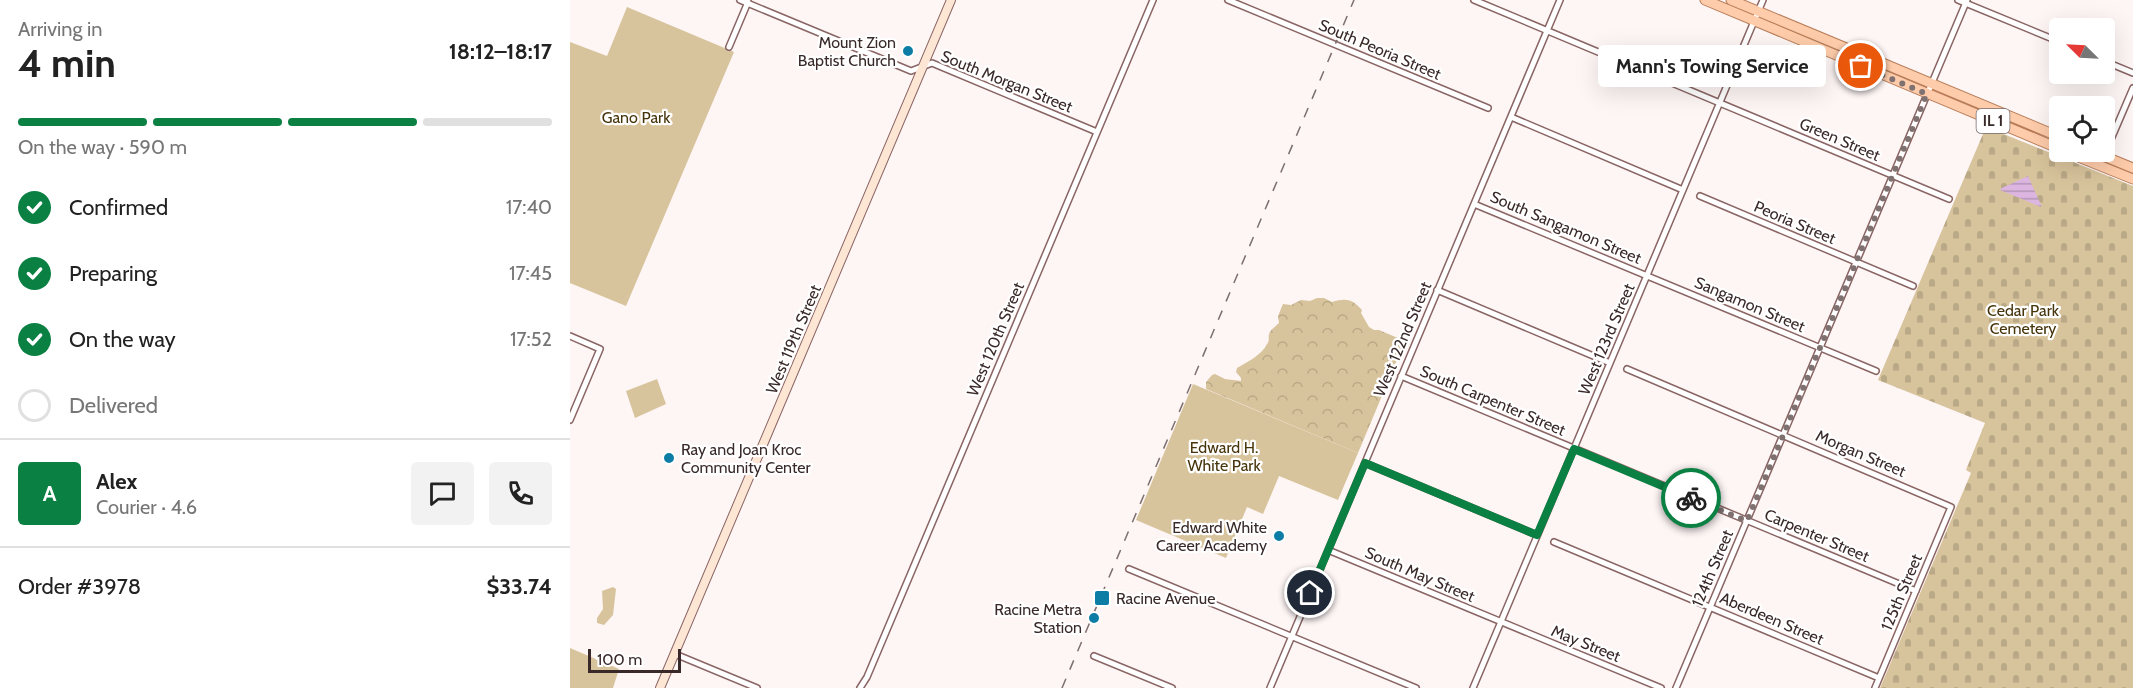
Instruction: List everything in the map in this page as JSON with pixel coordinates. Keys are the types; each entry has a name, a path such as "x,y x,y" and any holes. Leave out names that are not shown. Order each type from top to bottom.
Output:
{"main road":[{"name":"IL 1","path":"1705,0 2049,144"},
{"name":"IL 1","path":"1731,0 2049,132"},
{"path":"2115,161 2133,168"},
{"path":"2092,162 2133,179"}],"street":[{"name":"South Morgan Street","path":"740,0 748,1 911,71 932,63 1097,132"},
{"name":"West 119th Street","path":"660,688 951,0"},
{"name":"West 120th Street","path":"860,688 1153,0"},
{"name":"South Peoria Street","path":"1228,0 1488,108"},
{"name":"Green Street","path":"1474,0 1949,199"},
{"name":"West 122nd Street","path":"1270,688 1560,0"},
{"name":"West 123rd Street","path":"1473,688 1763,0"},
{"path":"1958,0 2049,37"},
{"path":"729,47 748,1"},
{"name":"124th Street","path":"1676,688 1967,2"},
{"path":"2115,66 2133,73"},
{"path":"2115,130 2133,88"},
{"path":"1511,117 1683,190"},
{"name":"Peoria Street","path":"1700,196 1913,286"},
{"name":"South Sangamon Street","path":"1474,204 1647,276"},
{"name":"Sangamon Street","path":"1647,276 1876,371"},
{"path":"1437,290 1610,363"},
{"path":"570,336 600,349 570,420"},
{"name":"Morgan Street","path":"1627,369 1951,507"},
{"name":"South Carpenter Street","path":"1401,376 1574,449"},
{"name":"Carpenter Street","path":"1574,449 1916,591"},
{"path":"1365,463 1537,535"},
{"name":"125th Street","path":"1875,688 1951,507"},
{"name":"Aberdeen Street","path":"1554,542 1880,678"},
{"name":"South May Street","path":"1328,550 1501,622"},
{"path":"1129,569 1416,688"},
{"name":"May Street","path":"1501,622 1660,688"},
{"path":"675,654 757,688"},
{"path":"1094,656 1172,688"}],"green space":[{"name":"Gano Park","path":"627,7 734,52 626,306 570,283 570,42 607,56"},
{"name":"Cedar Park Cemetery","path":"1986,127 2049,152 2049,162 2073,162 2133,186 2133,688 1880,688 1971,473 1966,470 1985,423 1878,380"},
{"path":"1324,298 1332,302 1345,300 1352,302 1362,310 1361,313 1369,327 1405,341 1358,453 1206,389 1206,382 1215,374 1225,379 1241,381 1236,372 1237,368 1265,348 1270,332 1279,323 1278,316 1283,304 1291,305 1301,300 1310,301"},
{"path":"657,379 666,404 635,418 626,391"},
{"name":"Edward H. White Park","path":"1193,384 1358,453 1338,500 1279,476 1263,514 1247,507 1226,558 1136,520"},
{"path":"613,587 616,589 613,615 604,625 597,623 597,618 603,609 602,591"},
{"path":"570,648 619,669 613,688 570,688"}],"shaded area":[{"path":"2028,176 2041,205 2041,207 2000,190"}],"railway":[{"path":"1062,688 1354,0"}],"way so far":[{"path":"1691,498 1747,521 1927,94 1861,66"}],"place":[{"name":"Mount Zion Baptist Church","path":"908,51"},
{"name":"Mann's Towing Service","path":"1861,66"},
{"name":"Ray and Joan Kroc Community Center","path":"669,458"},
{"name":"Edward White Career Academy","path":"1279,536"},
{"name":"Racine Avenue","path":"1102,598"},
{"name":"Racine Metra Station","path":"1094,618"}],"route":[{"path":"1310,593 1365,463 1537,535 1574,449 1691,498"}]}
